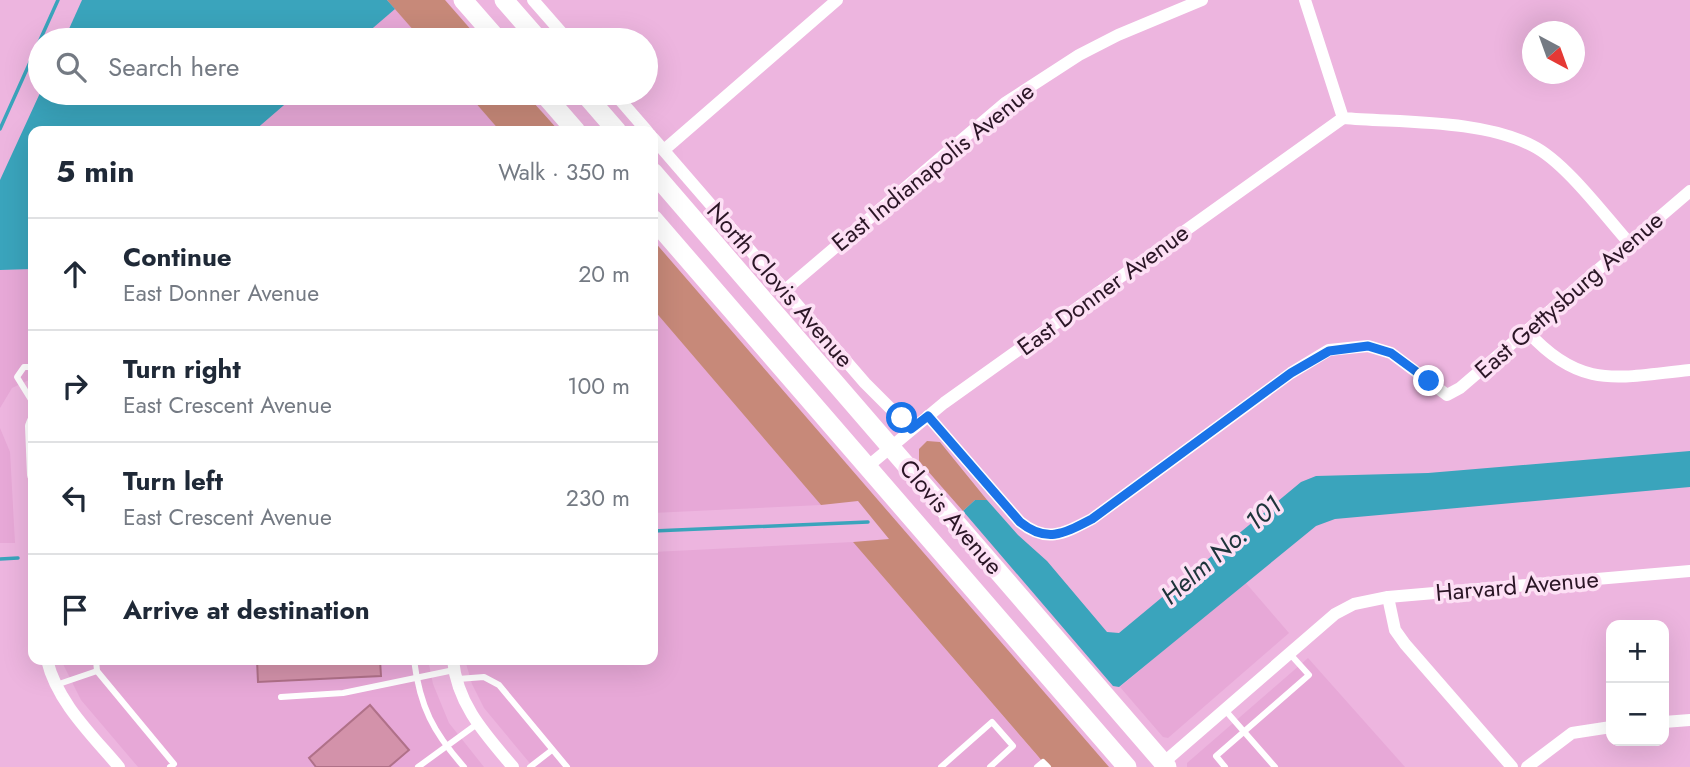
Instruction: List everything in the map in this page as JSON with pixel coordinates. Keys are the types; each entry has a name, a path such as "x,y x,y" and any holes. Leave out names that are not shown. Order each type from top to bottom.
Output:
{"main road":[{"path":"463,0 488,28"},
{"path":"504,0 528,28"},
{"path":"553,105 572,126"},
{"path":"594,105 613,126"},
{"name":"Clovis Avenue","path":"658,178 1165,765"},
{"name":"Clovis Avenue","path":"658,225 1127,767"}],"street":[{"path":"551,0 537,5 557,28"},
{"path":"663,150 837,0"},
{"name":"East Indianapolis Avenue","path":"785,290 1016,96 1098,44 1202,0"},
{"path":"1305,0 1343,118 1478,129 1534,146 1570,176 1630,244"},
{"path":"624,105 643,126"},
{"name":"East Donner Avenue","path":"867,467 928,416 1343,118"},
{"name":"North Clovis Avenue","path":"658,144 865,383 911,429"},
{"name":"East Gettysburg Avenue","path":"928,416 1020,522 1033,533 1059,534 1092,519 1300,367 1329,351 1368,346 1391,353 1447,395 1460,388 1690,191"},
{"path":"1527,331 1551,355 1582,373 1617,377 1690,370"},
{"name":"Harvard Avenue","path":"1290,654 1345,608 1388,597 1690,570"},
{"path":"1388,597 1395,630 1405,644 1512,767"},
{"path":"1165,765 1290,654"},
{"path":"49,665 56,685 72,712 119,767"},
{"path":"454,670 477,724 513,767"},
{"path":"1669,722 1690,720"},
{"path":"1527,767 1572,733 1606,728"}],"lane":[{"path":"28,367 24,367 17,377 28,395"},
{"path":"1225,767 1216,756 1308,675 1290,654"},
{"path":"96,665 97,671 174,764 170,767"},
{"path":"415,665 421,703 445,745 464,767"},
{"path":"281,697 343,693 454,670 491,679 567,767"},
{"path":"56,685 97,671"},
{"path":"1225,710 1275,767"},
{"path":"941,767 992,722 1013,746 990,767"},
{"path":"418,767 477,724"},
{"path":"530,767 552,750"},
{"path":"1037,767 1043,762 1048,767"}],"shaded area":[{"path":"387,0 445,0 470,28 412,28"},
{"path":"395,9 412,28 373,28"},
{"path":"284,105 477,105 496,126 260,126"},
{"path":"477,105 536,105 555,126 496,126"},
{"path":"658,246 1109,767 1047,767 853,542 889,539 858,501 821,505 658,315"},
{"path":"28,269 28,380 12,388 0,408 0,270"},
{"path":"658,315 821,505 658,513"},
{"path":"0,428 10,452 15,543 0,543"},
{"path":"927,441 940,442 987,500 975,500 963,511 919,461 919,449"},
{"path":"853,542 1047,767 533,767 484,708 466,665 658,665 658,552"},
{"path":"1245,582 1289,633 1168,738 1163,737 1120,687"},
{"path":"1308,658 1405,767 1187,767 1187,763"},
{"path":"64,665 429,665 433,684 449,723 484,767 138,767 81,700"}],"water":[{"path":"82,0 387,0 395,9 373,28 69,28"},
{"path":"34,105 284,105 260,126 28,126 28,269 0,270 0,180"},
{"path":"1690,451 1690,487 1335,519 1316,526 1119,687 1113,686 963,511 975,500 987,500 1018,535 1047,561 1107,632 1119,633 1301,482 1316,476 1428,473"}],"building":[{"path":"257,665 380,665 381,676 258,682"},
{"path":"370,705 409,750 389,767 316,767 309,758"}],"waterway":[{"path":"45,28 58,0"},
{"path":"0,129 28,67"},
{"name":"Helm No. 101","path":"658,531 868,522"},
{"name":"Helm No. 101","path":"0,559 18,558"}],"route":[{"path":"902,418 911,429 928,416 1020,522 1033,533 1059,534 1092,519 1309,360 1329,351 1348,346 1368,346 1391,353 1429,381"}]}
